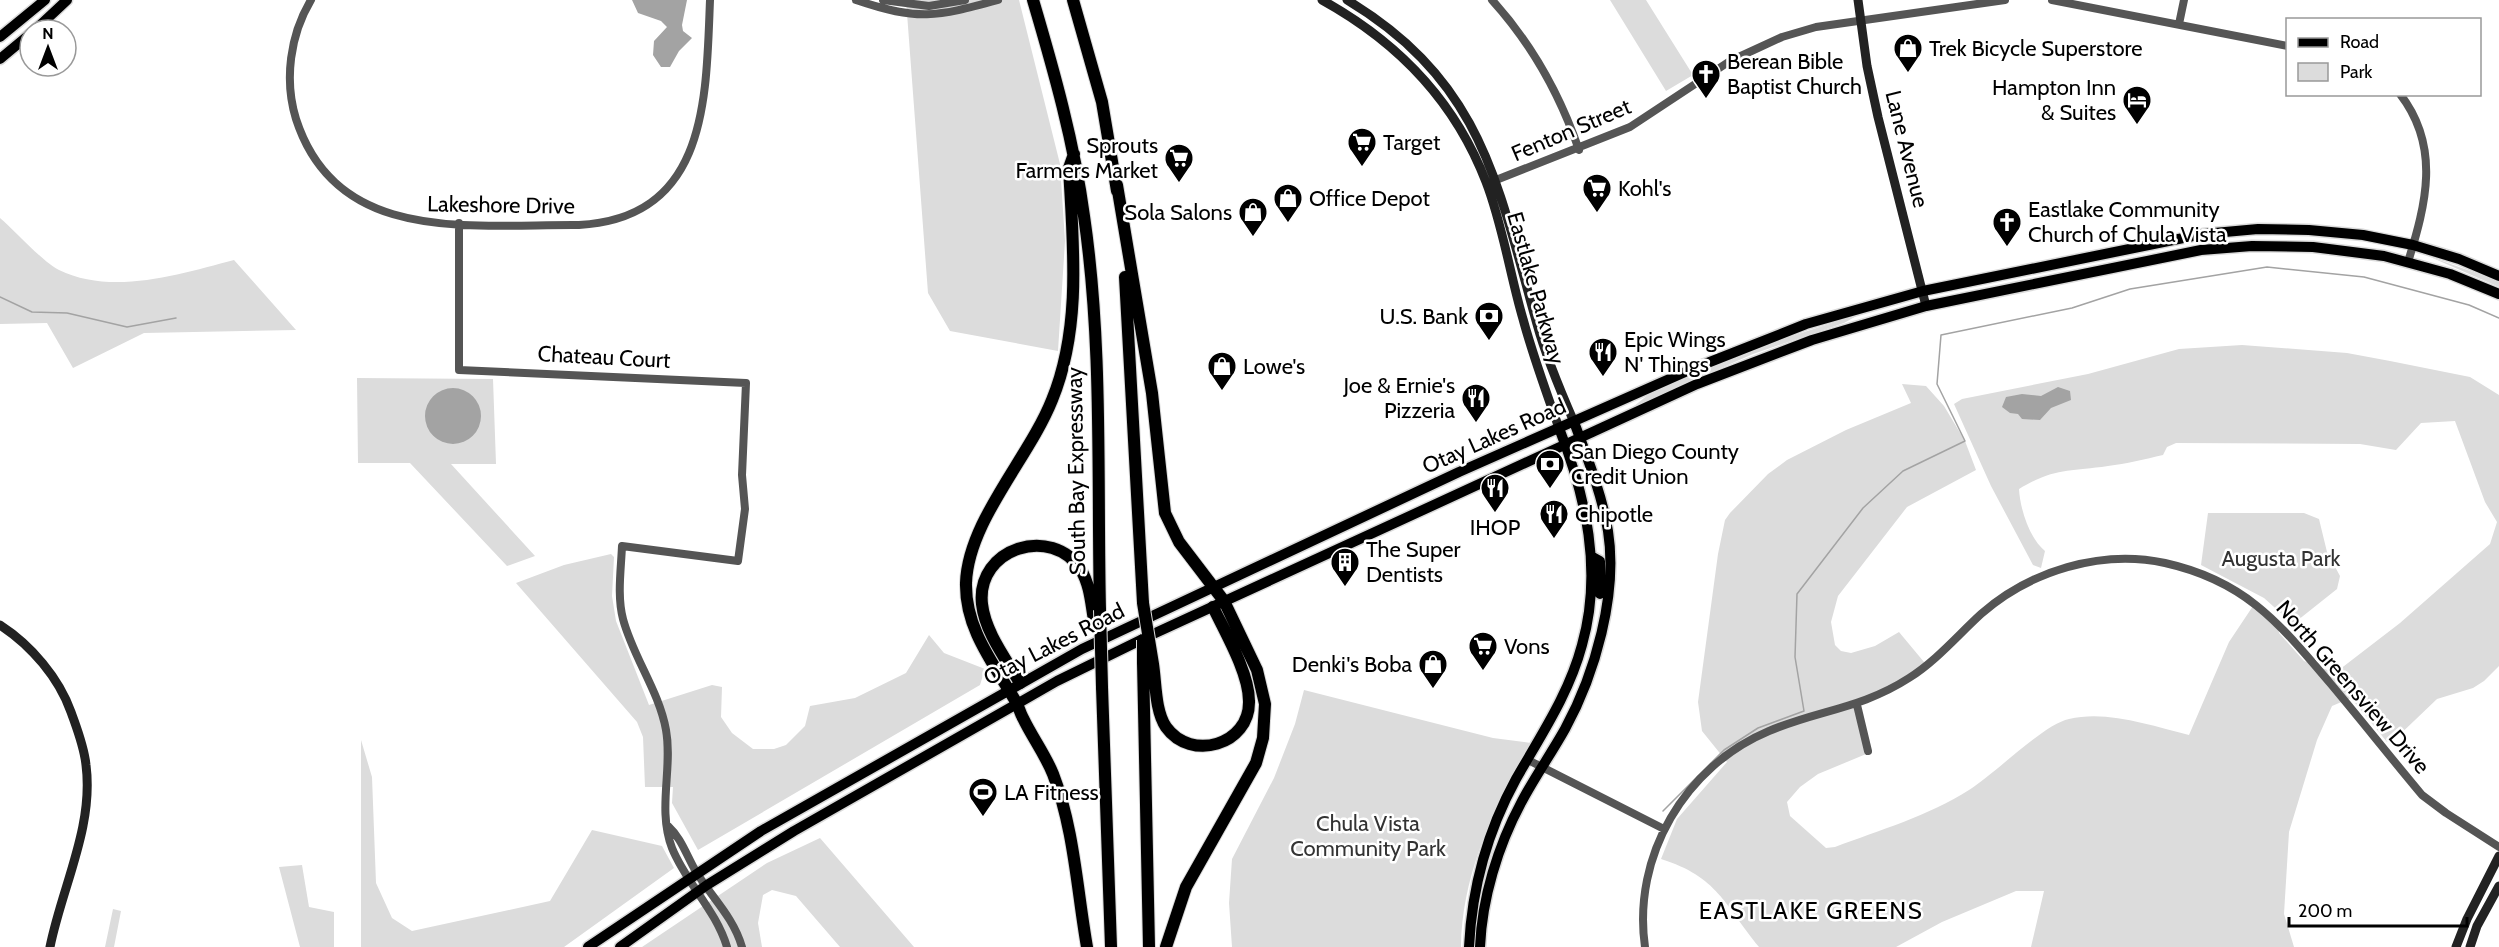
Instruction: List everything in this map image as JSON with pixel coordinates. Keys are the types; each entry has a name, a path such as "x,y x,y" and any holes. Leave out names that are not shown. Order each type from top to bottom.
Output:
{"highway":[{"name":"South Bay Expressway","path":"1033,0 1058,80 1074,154 1088,243 1094,314 1097,615"},
{"path":"1072,0 1102,102 1117,185 1152,393 1163,506 1179,542 1216,586 1219,604 1248,691 1247,717 1234,735 1220,743 1204,746 1187,743 1173,734 1160,716 1148,663"},
{"path":"1074,154 1069,168 1073,258 1070,327 1065,362 1048,411 980,530 968,568 967,597 974,630 1018,704 1048,764 1060,797 1087,947"},
{"path":"1117,185 1127,300 1148,663 1149,947"},
{"path":"1020,683 1001,652 982,604 987,576 1000,558 1014,549 1032,545 1049,547 1065,554 1084,575 1097,615 1102,682 1111,947"},
{"path":"1166,947 1186,887 1252,771 1263,738 1265,704 1260,677 1219,604"}],"main road":[{"path":"0,38 45,0"},
{"path":"48,18 67,0"},
{"name":"Eastlake Parkway","path":"1322,0 1377,34 1422,77 1457,122 1492,182 1523,321 1587,515 1591,556 1589,611 1583,644 1558,707 1517,778 1485,846 1478,870 1468,947"},
{"name":"Eastlake Parkway","path":"1347,0 1404,40 1443,81 1476,133 1537,325 1597,485 1608,531 1607,597 1598,645 1581,696 1543,768 1521,802 1507,833 1485,905 1480,947"},
{"name":"Lane Avenue","path":"1858,0 1878,117 1926,306"},
{"path":"0,59 18,44"},
{"name":"Otay Lakes Road","path":"588,947 761,831 1082,649 1559,428 1752,344 1817,321 1923,291 2203,234 2258,230 2309,230 2413,245 2459,259 2499,276"},
{"name":"Otay Lakes Road","path":"620,947 708,885 835,807 1124,647 1756,360 1854,326 1926,306 2201,250 2252,246 2313,247 2384,256 2450,274 2499,294"},
{"path":"1591,556 1599,559 1601,565 1598,645"},
{"path":"0,626 27,648 62,690 79,734 86,765 87,795 81,828 50,947"},
{"path":"2456,947 2467,919 2499,856"},
{"path":"2470,947 2477,926 2499,886"}],"street":[{"name":"Lakeshore Drive","path":"311,0 297,32 291,57 290,82 297,122 314,157 344,190 373,208 413,221 459,224 604,224 640,211 663,194 676,178 686,159 703,103 710,58 710,0"},
{"path":"855,0 898,13 920,16 944,14 998,0"},
{"path":"883,0 929,6 965,0"},
{"path":"1492,0 1522,38 1547,77 1579,150"},
{"name":"Fenton Street","path":"1492,182 1579,150 1630,127 1730,62 1762,45 1816,27 2005,0"},
{"path":"2052,0 2286,46"},
{"path":"2179,24 2184,0"},
{"path":"2401,96 2419,128 2428,163 2426,192 2408,262"},
{"name":"Chateau Court","path":"459,224 459,370 746,383 742,475 745,509 738,561 622,546 620,591 623,616 666,729 664,801 668,826 676,833 693,875"},
{"name":"North Greensview Drive","path":"1645,947 1644,904 1655,849 1664,829 1695,783 1734,749 1770,730 1857,705 1910,677 1996,602 2032,580 2094,561 2134,559 2167,563 2204,575 2234,589 2269,614 2283,628 2422,795 2499,847"},
{"path":"1857,705 1868,751"},
{"path":"1528,760 1664,829"},
{"path":"693,875 708,885 730,919 742,947"},
{"path":"693,875 698,892 716,921 728,947"}],"green space":[{"path":"906,0 1019,0 1060,164 1065,241 1058,351 950,331 928,293"},
{"path":"1610,0 1646,0 1693,75 1666,91"},
{"path":"0,218 52,266 80,278 124,282 146,280 234,260 296,330 144,333 73,368 47,323 0,324"},
{"path":"2428,256 2493,279 2499,282 2499,287"},
{"path":"1860,314 1844,323 1753,354 1633,407 1649,394 1752,349"},
{"path":"2242,345 2347,353 2390,361 2470,377 2499,395 2499,666 2473,688 2437,699 2392,742 2387,742 2351,698 2332,706 2317,740 2289,832 2284,914 2294,947 2031,947 2044,891 2016,891 1942,922 1896,947 1759,947 1728,905 1708,883 1680,866 1661,859 1677,819 1727,762 1702,731 1698,702 1718,554 1725,520 1768,474 1787,460 1846,430 1911,403 1902,384 1926,386 1944,406 1965,441 1976,470 1907,507 1838,596 1831,622 1835,645 1841,651 1851,653 1875,646 1899,632 1929,668 1890,693 1855,707 1871,752 1818,774 1800,787 1787,802 1790,816 1826,848 1835,847 1903,822 1953,799 1980,782 2047,730 2069,719 2099,716 2114,718 2189,735 2229,642 2255,603 2277,622 2279,633 2304,661 2335,673 2400,623 2490,544 2497,522 2485,502 2455,421 2421,423 2396,450 2360,444 2176,443 2167,447 2163,455 2043,477 2019,489 2026,522 2034,538 2045,551 2041,568 2033,565 1991,486 1954,404 1962,399 2088,374 2179,349"},
{"path":"357,378 493,379 496,464 451,464 535,556 507,566 410,463 358,463"},
{"name":"Augusta Park","path":"2208,513 2304,513 2319,519 2327,552 2340,576 2337,589 2293,624 2264,598 2201,565"},
{"path":"611,554 614,557 612,596 616,621 649,705 712,685 722,687 721,717 732,733 753,749 774,749 786,745 805,726 810,706 855,698 906,673 929,635 944,653 985,669 980,685 698,850 672,803 673,787 645,787 643,737 637,722 516,583 564,565"},
{"name":"Chula Vista Community Park","path":"1304,690 1493,738 1531,743 1493,815 1474,866 1467,893 1461,947 1232,947 1229,903 1232,859 1274,778 1295,724"},
{"path":"361,740 372,777 376,883 392,918 412,931 550,901 592,830 662,846 674,868 564,947 361,947"},
{"path":"820,838 914,947 840,947 796,896 772,890 763,895 758,923 762,947 642,947 767,863"},
{"path":"302,865 309,907 334,912 334,947 300,947 279,867"},
{"path":"113,909 121,911 114,947 105,947"}],"shaded area":[{"path":"632,0 687,0 682,25 683,31 692,38 679,51 670,67 661,67 653,55 654,41 667,27 661,21 638,13"},
{"path":"2058,387 2070,391 2071,400 2051,408 2040,420 2022,419 2018,414 2010,413 2002,407 2006,397 2022,394 2041,396"},
{"path":"453,388 464,390 473,396 479,405 481,416 479,427 473,436 464,442 453,444 442,442 433,436 427,427 425,416 427,405 433,396 442,390"}],"waterway":[{"path":"1663,811 1724,750 1758,728 1804,711 1795,657 1797,594 1863,508 1903,471 1965,441 1937,384 1941,335 2072,308 2130,289 2267,267 2364,277 2469,305 2499,318"},
{"path":"0,297 32,312 67,313 127,327 176,318"}],"place":[{"name":"Trek Bicycle Superstore","path":"1908,74"},
{"name":"Berean Bible Baptist Church","path":"1706,100"},
{"name":"Hampton Inn & Suites","path":"2137,126"},
{"name":"Target","path":"1362,168"},
{"name":"Sprouts Farmers Market","path":"1179,184"},
{"name":"Kohl's","path":"1597,214"},
{"name":"Office Depot","path":"1288,224"},
{"name":"Sola Salons","path":"1253,238"},
{"name":"Eastlake Community Church of Chula Vista","path":"2007,248"},
{"name":"U.S. Bank","path":"1489,342"},
{"name":"Epic Wings N' Things","path":"1603,378"},
{"name":"Lowe's","path":"1222,392"},
{"name":"Joe & Ernie's Pizzeria","path":"1476,424"},
{"name":"San Diego County Credit Union","path":"1550,490"},
{"name":"IHOP","path":"1495,514"},
{"name":"Chipotle","path":"1554,540"},
{"name":"The Super Dentists","path":"1345,588"},
{"name":"Vons","path":"1483,672"},
{"name":"Denki's Boba","path":"1433,690"},
{"name":"LA Fitness","path":"983,818"}],"district":[{"name":"EASTLAKE GREENS","path":"1811,910"}]}
